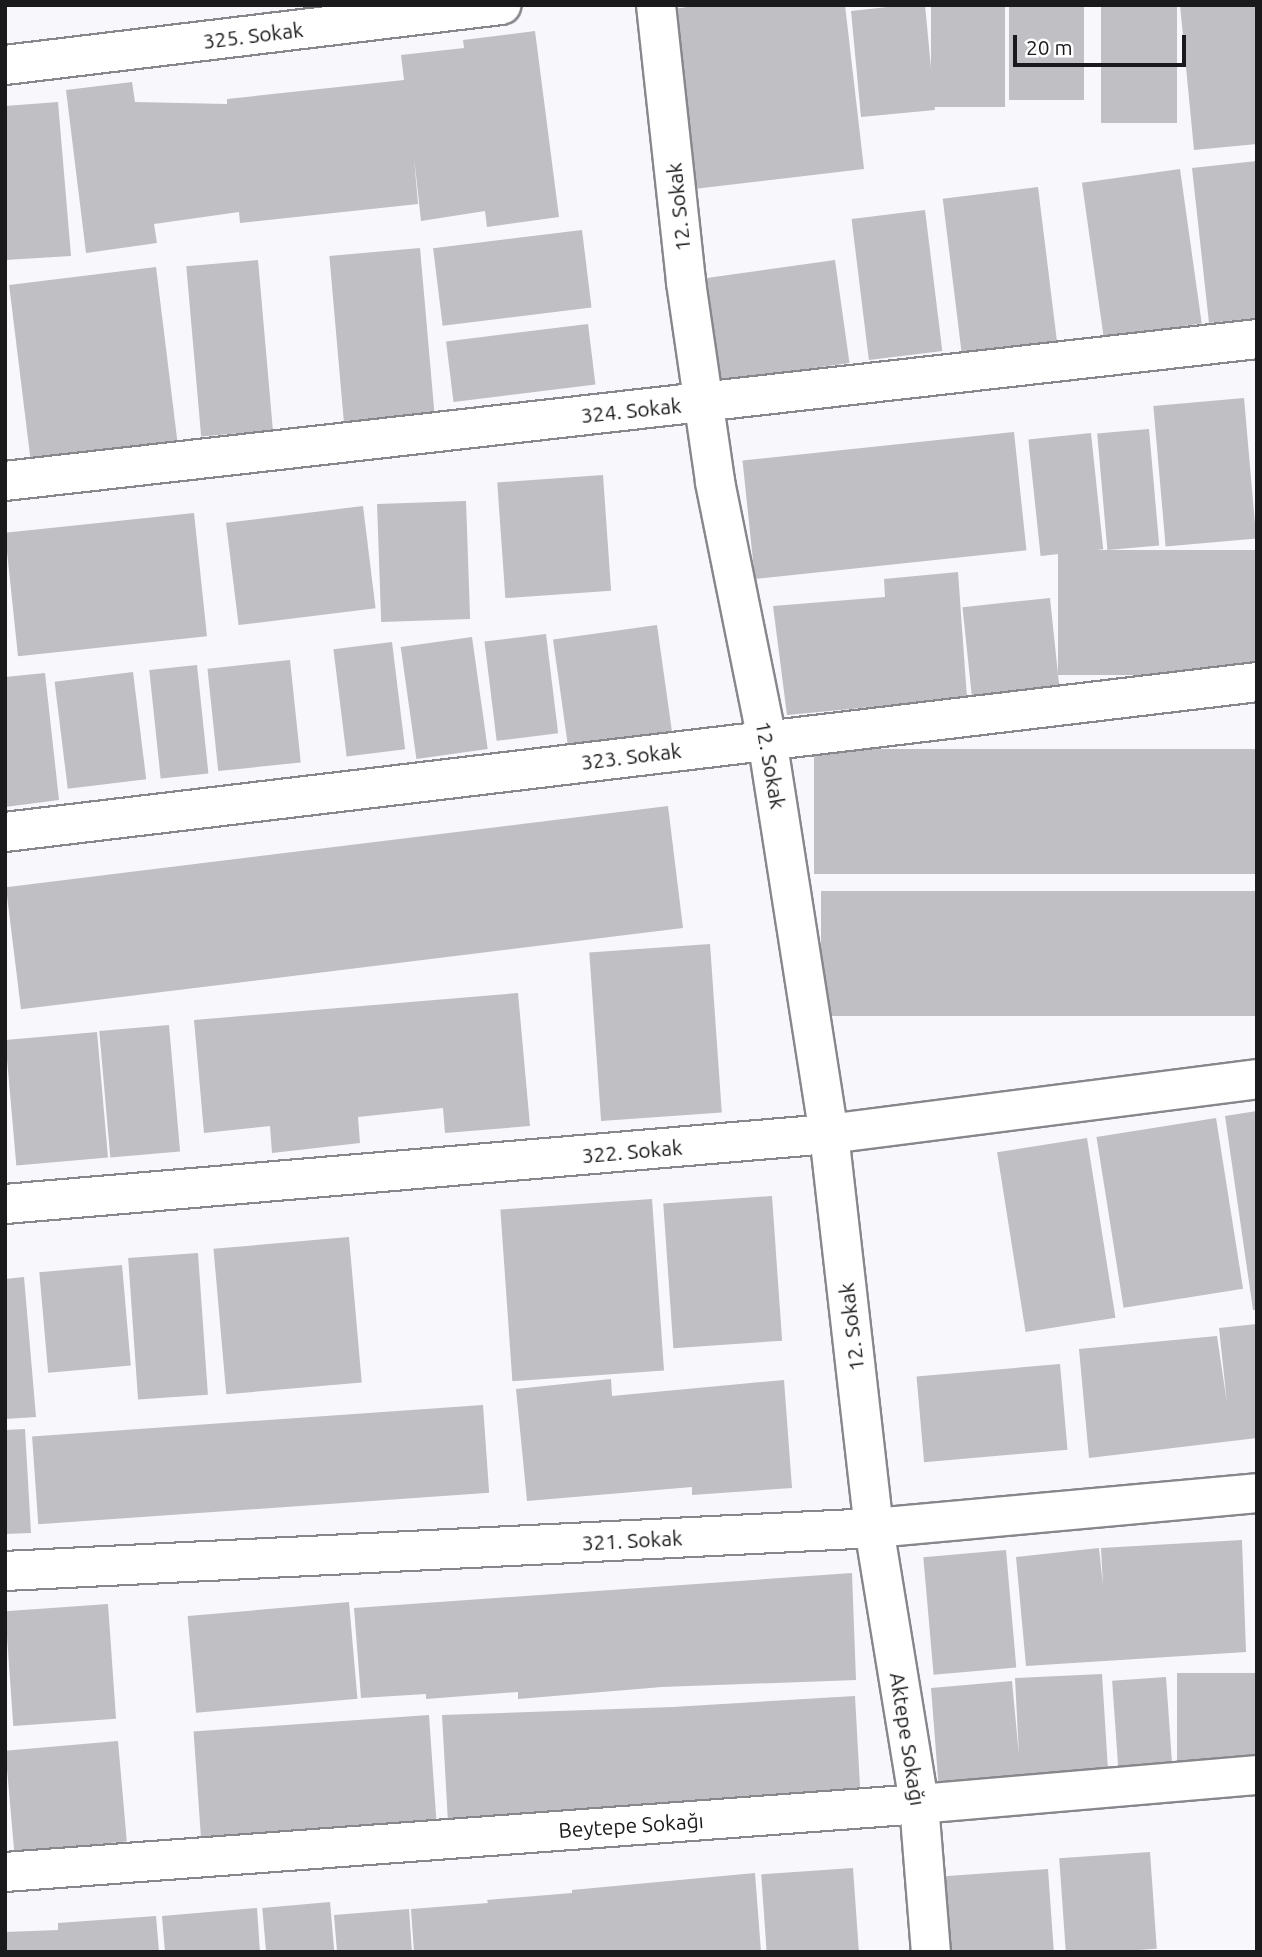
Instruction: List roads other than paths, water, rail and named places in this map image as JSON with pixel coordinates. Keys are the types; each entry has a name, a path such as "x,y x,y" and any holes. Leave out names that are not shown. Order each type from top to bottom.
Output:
{"street":[{"name":"325. Sokak","path":"5,65 502,5"},
{"name":"12. Sokak","path":"656,5 686,282 715,482 767,739 829,1135 874,1528"},
{"name":"324. Sokak","path":"5,481 1257,339"},
{"name":"323. Sokak","path":"5,832 1257,682"},
{"name":"322. Sokak","path":"5,1203 829,1135 1257,1079"},
{"name":"321. Sokak","path":"5,1571 874,1528 1257,1493"},
{"name":"Aktepe Sokağı","path":"874,1528 919,1804 931,1952"},
{"name":"Beytepe Sokağı","path":"5,1872 919,1804 1257,1775"}]}
